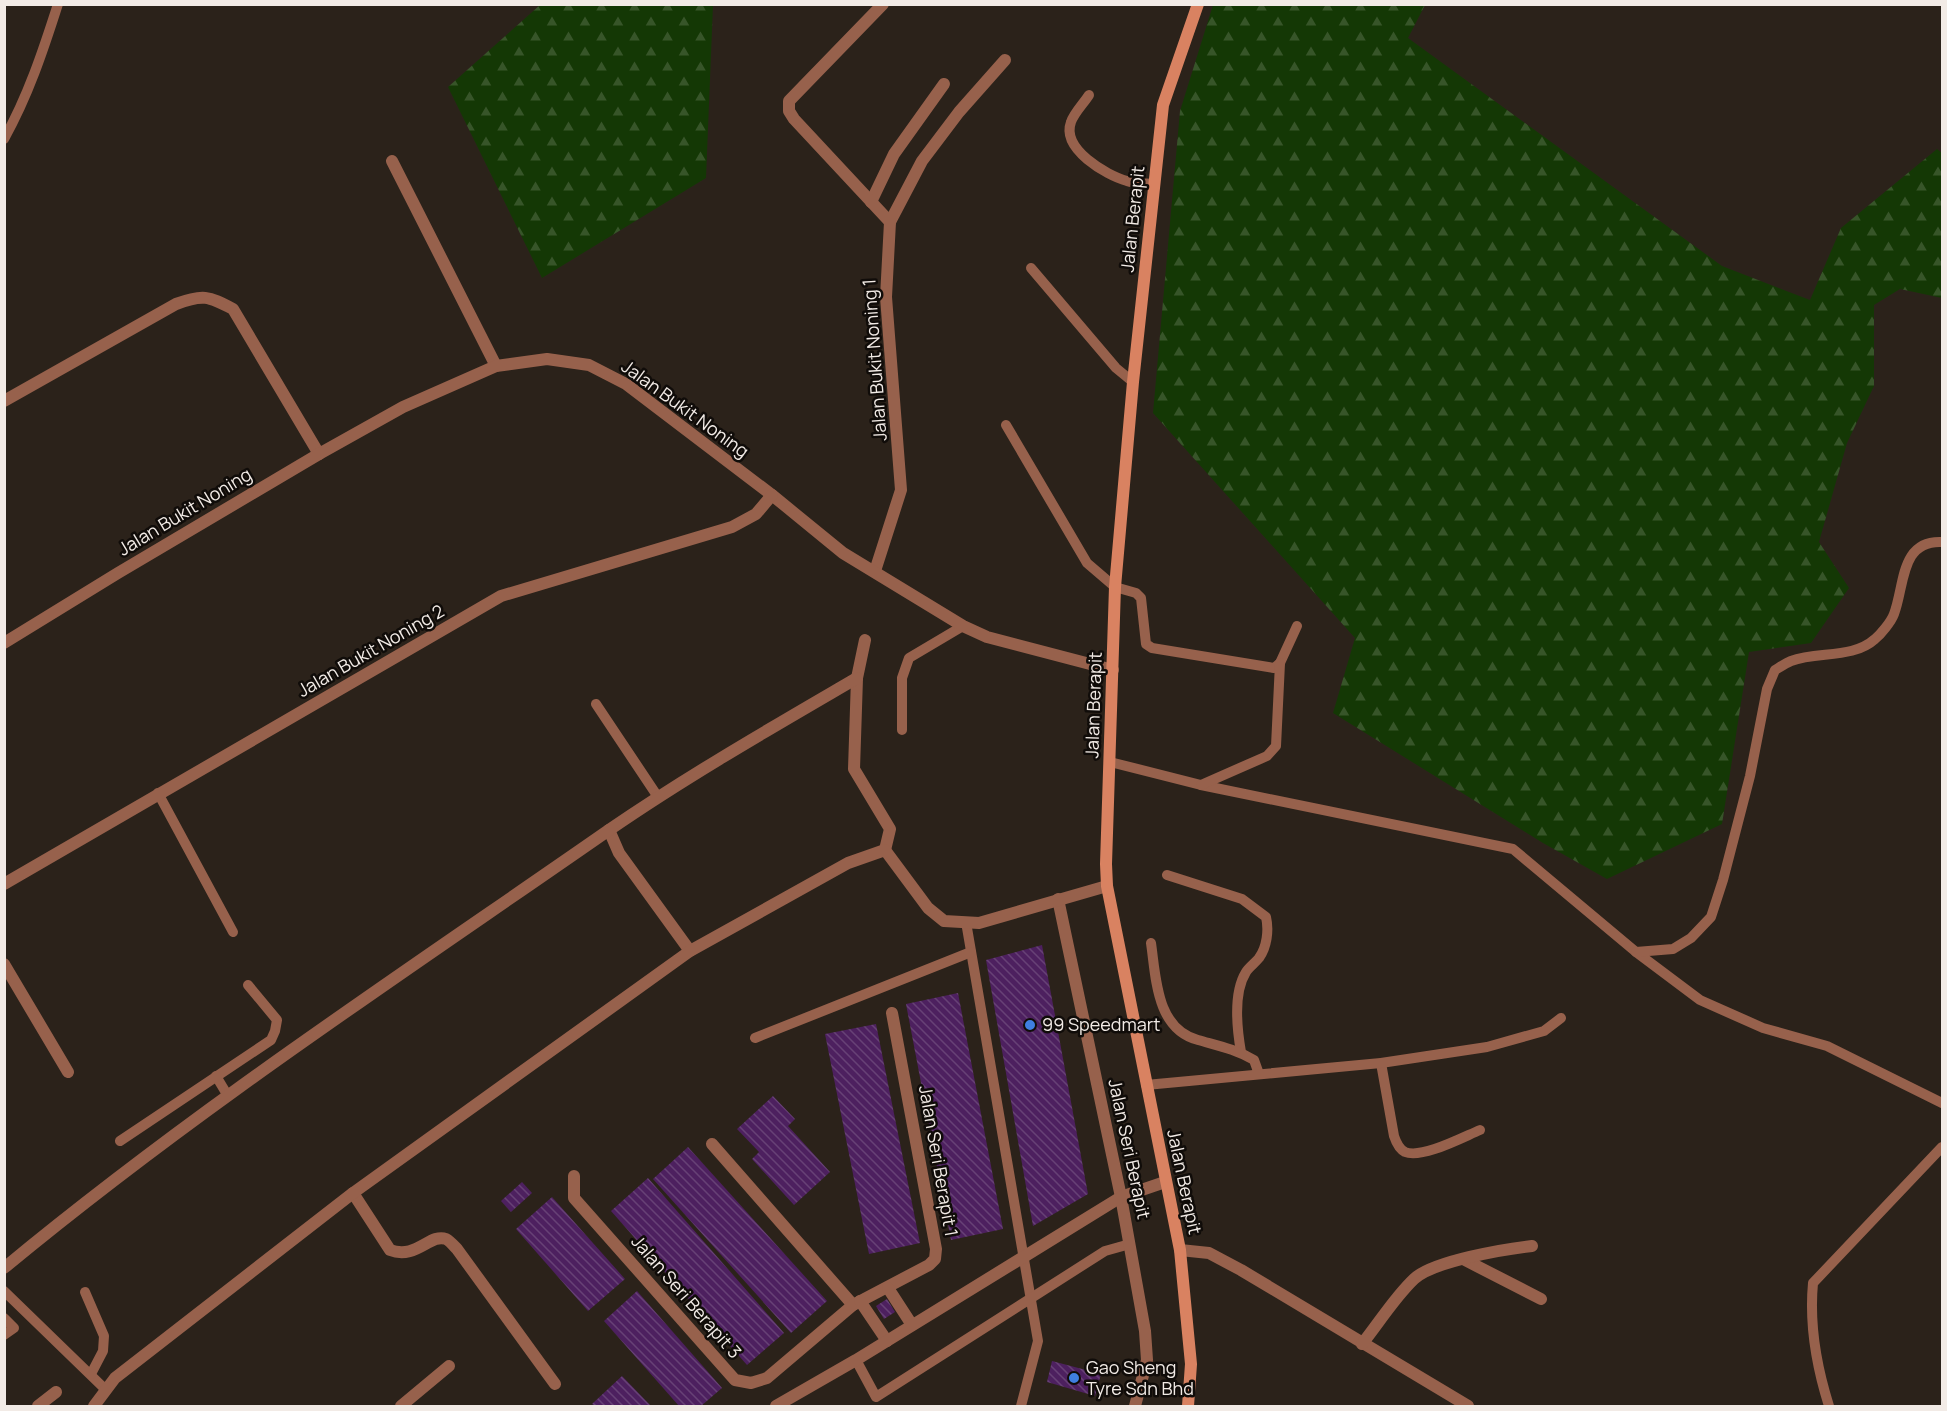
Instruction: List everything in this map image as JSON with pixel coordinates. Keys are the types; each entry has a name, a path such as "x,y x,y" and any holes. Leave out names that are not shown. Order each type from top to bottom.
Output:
{"main road":[{"name":"Jalan Berapit","path":"1188,1407 1191,1364 1180,1250 1107,886 1115,587 1133,382 1163,105 1198,4"}],"street":[{"path":"883,4 789,101 789,111 890,222 922,161 959,112 1005,60"},
{"path":"871,202 894,154 944,84"},
{"path":"392,161 496,366"},
{"name":"Jalan Bukit Noning 1","path":"875,571 902,490 886,297 890,222"},
{"path":"4,401 176,304 197,297 214,300 233,309 319,454"},
{"name":"Jalan Bukit Noning","path":"4,643 319,454 403,407 496,366 547,359 589,365 626,384 772,495 843,553 963,626 987,637 1113,670"},
{"name":"Jalan Bukit Noning 2","path":"4,884 501,596 732,527 756,514 772,495"},
{"path":"865,640 857,678 854,769 890,829 885,850 928,908 944,921 979,923 1107,886"},
{"path":"4,1268 81,1204 228,1096 609,830 724,755 857,678"},
{"path":"609,830 618,853 690,951"},
{"path":"94,1407 115,1378 353,1192 690,951 848,863 885,850"},
{"name":"Jalan Seri Berapit","path":"1058,899 1121,1197 1145,1331 1147,1360 1135,1407"},
{"path":"4,963 68,1072"},
{"name":"Jalan Seri Berapit 1","path":"857,1303 888,1288 935,1259 936,1249 892,1013"},
{"path":"712,1144 857,1303 887,1341"},
{"name":"Jalan Seri Berapit 3","path":"574,1176 574,1197 735,1380 751,1383 767,1378 857,1303"},
{"path":"776,1407 1121,1197 1165,1182"},
{"path":"353,1192 390,1250 408,1253 439,1238 448,1239 555,1384"},
{"path":"1362,1344 1414,1278 1431,1268 1512,1248 1532,1246"},
{"path":"1180,1250 1209,1253 1242,1269 1468,1407"},
{"path":"1465,1260 1541,1299"},
{"path":"888,1288 912,1325"},
{"path":"400,1407 449,1366"},
{"path":"38,1407 56,1392"}],"lane":[{"path":"4,139 18,115 34,78 58,4"},
{"path":"1089,95 1071,123 1071,135 1078,152 1092,164 1127,181 1155,184"},
{"path":"1031,268 1116,368 1133,382"},
{"path":"1006,425 1087,563 1115,587 1136,593 1142,598 1146,644 1152,648 1274,668 1280,663"},
{"path":"1636,952 1673,949 1691,938 1711,917 1750,776 1767,689 1775,669 1792,661 1859,649 1875,639 1894,615 1906,567 1914,551 1931,542 1942,542"},
{"path":"902,730 902,678 909,658 963,626"},
{"path":"1201,785 1267,756 1276,746 1280,663 1297,626"},
{"path":"596,704 657,797"},
{"path":"1110,762 1201,785 1513,849 1636,952 1700,1000 1763,1028 1827,1046 1942,1103"},
{"path":"158,794 233,932"},
{"path":"1167,875 1242,899 1266,917 1268,928 1265,945 1260,957 1246,972 1239,990 1237,1025 1241,1052"},
{"path":"966,922 1038,1341 1022,1407"},
{"path":"1151,943 1161,1003 1170,1021 1196,1040 1218,1044 1241,1052 1254,1060 1259,1074"},
{"path":"755,1038 971,952"},
{"path":"120,1141 271,1040 276,1031 277,1020 248,985"},
{"path":"1146,1085 1381,1063 1487,1047 1544,1031 1561,1018"},
{"path":"1381,1063 1394,1136 1397,1145 1405,1152 1423,1153 1480,1130"},
{"path":"216,1076 228,1096"},
{"path":"1829,1407 1814,1345 1811,1316 1813,1283 1942,1147"},
{"path":"856,1360 876,1396 1105,1251 1130,1244"},
{"path":"4,1291 105,1389"},
{"path":"85,1292 104,1336 103,1351 91,1374"},
{"path":"4,1318 14,1328 4,1335"}],"green space":[{"path":"540,5 713,5 706,178 542,278 448,87"},
{"path":"1213,5 1425,5 1408,38 1722,266 1810,300 1841,228 1937,149 1942,153 1942,298 1900,289 1874,305 1874,386 1847,443 1819,542 1849,588 1811,643 1749,652 1722,824 1607,879 1543,843 1333,713 1355,638 1153,413 1180,111"}],"building":[{"path":"1042,945 1088,1194 1033,1226 986,960"},
{"path":"958,993 1003,1229 951,1240 906,1004"},
{"path":"876,1024 920,1243 869,1254 825,1034"},
{"path":"773,1096 795,1119 788,1126 830,1172 794,1205 752,1159 759,1152 737,1129"},
{"path":"688,1147 827,1301 791,1333 653,1179"},
{"path":"648,1178 784,1333 747,1365 611,1211"},
{"path":"522,1182 532,1193 511,1212 501,1201"},
{"path":"552,1197 625,1279 588,1311 516,1229"},
{"path":"637,1291 722,1388 701,1406 679,1406 604,1321"},
{"path":"887,1299 895,1312 884,1319 876,1306"},
{"name":"Gao Sheng Tyre Sdn Bhd","path":"1052,1361 1101,1374 1095,1396 1047,1382"},
{"path":"622,1376 651,1406 595,1406 592,1404"}],"place":[{"name":"99 Speedmart","path":"1030,1025"},
{"name":"Gao Sheng Tyre Sdn Bhd","path":"1074,1378"}]}
